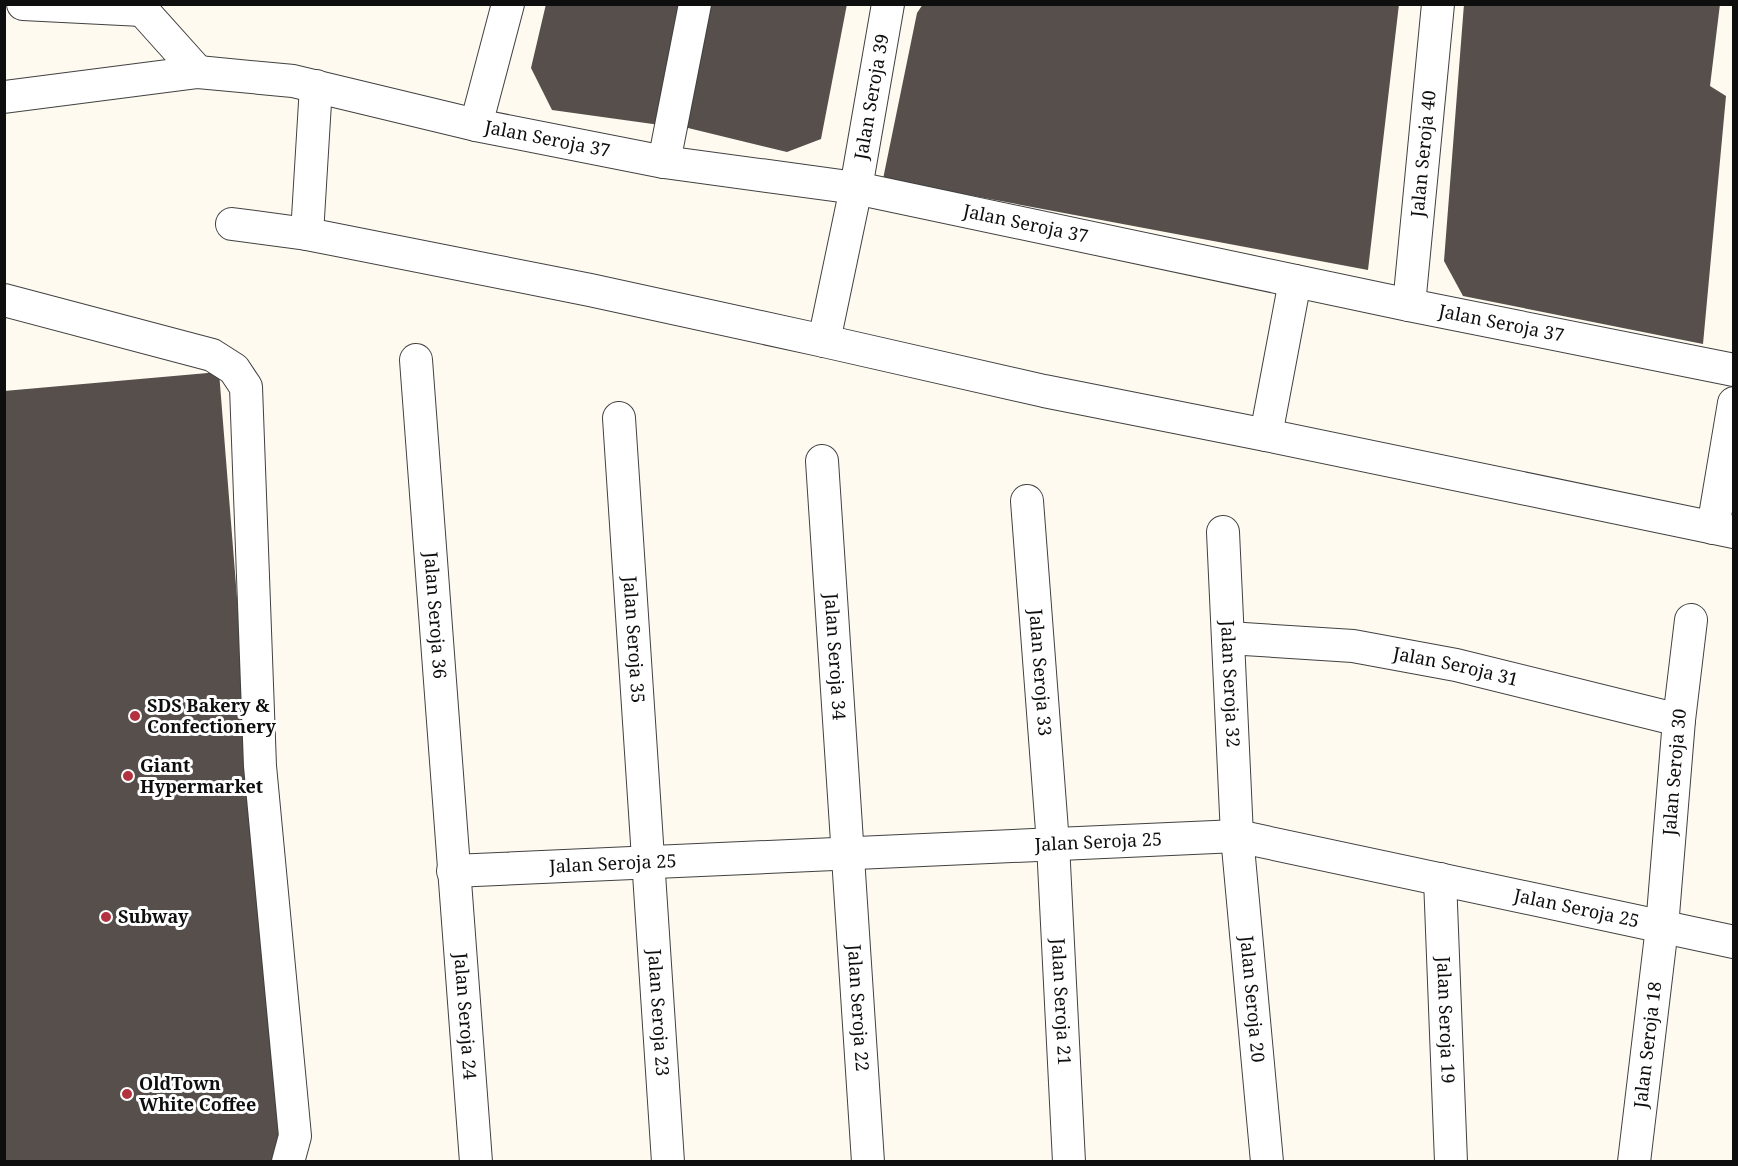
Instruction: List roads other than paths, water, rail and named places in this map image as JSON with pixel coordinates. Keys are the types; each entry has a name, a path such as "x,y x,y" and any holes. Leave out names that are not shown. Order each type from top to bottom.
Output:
{"street":[{"path":"23,4 139,7 198,72"},
{"path":"476,125 508,4"},
{"path":"664,162 696,4"},
{"name":"Jalan Seroja 39","path":"824,341 856,188 888,4"},
{"name":"Jalan Seroja 40","path":"1409,305 1438,4"},
{"name":"Jalan Seroja 37","path":"4,97 198,72 293,81 476,125 664,162 856,188 1409,305 1734,370"},
{"path":"307,234 316,86"},
{"path":"232,224 307,234 590,290 1044,391 1723,530 1734,404"},
{"path":"1266,435 1295,281"},
{"path":"4,300 212,355 234,369 246,387 260,766 295,1136 288,1161"},
{"name":"Jalan Seroja 36","path":"416,360 453,871"},
{"name":"Jalan Seroja 35","path":"619,418 648,862"},
{"name":"Jalan Seroja 34","path":"822,461 848,854"},
{"name":"Jalan Seroja 33","path":"1026,501 1053,844"},
{"name":"Jalan Seroja 32","path":"1223,532 1237,836"},
{"name":"Jalan Seroja 30","path":"1662,927 1679,720 1691,620"},
{"name":"Jalan Seroja 31","path":"1228,638 1353,646 1456,665 1679,720"},
{"name":"Jalan Seroja 25","path":"453,871 1237,836 1734,942"},
{"name":"Jalan Seroja 20","path":"1237,836 1266,1161"},
{"name":"Jalan Seroja 21","path":"1053,844 1069,1161"},
{"name":"Jalan Seroja 22","path":"848,854 868,1161"},
{"name":"Jalan Seroja 23","path":"648,862 668,1161"},
{"name":"Jalan Seroja 24","path":"453,871 476,1161"},
{"name":"Jalan Seroja 19","path":"1440,879 1451,1161"},
{"name":"Jalan Seroja 18","path":"1634,1161 1662,927"}],"place":[{"name":"SDS Bakery & Confectionery","path":"135,716"},
{"name":"Giant Hypermarket","path":"128,776"},
{"name":"Subway","path":"106,917"},
{"name":"OldTown White Coffee","path":"127,1094"}]}
